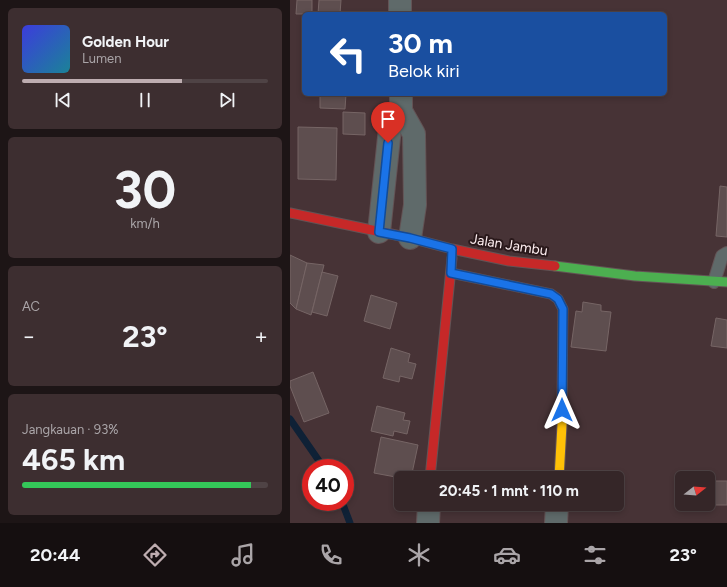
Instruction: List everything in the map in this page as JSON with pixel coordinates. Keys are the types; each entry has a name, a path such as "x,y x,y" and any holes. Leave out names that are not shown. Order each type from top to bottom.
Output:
{"street":[{"path":"400,0 400,12"},
{"path":"379,232 390,128 401,102"},
{"path":"401,102 414,134 415,205 410,238"},
{"name":"Jalan Jambu","path":"290,213 410,238 452,249 509,261 635,276 727,282"},
{"path":"431,471 451,273 452,249"},
{"path":"451,273 551,294 558,299 563,309 562,425 559,471"},
{"path":"428,523 429,511"},
{"path":"556,523 557,511"}],"lane":[{"path":"714,282 722,256 727,253"}],"building":[{"path":"297,0 312,0 312,12 302,12 302,14 296,14"},
{"path":"319,0 341,0 340,12 318,12"},
{"path":"320,96 346,96 345,109 320,108"},
{"path":"343,112 365,113 365,135 343,134"},
{"path":"298,127 337,128 336,180 298,179"},
{"path":"720,186 727,187 727,237 716,236"},
{"path":"290,255 307,263 296,309 290,303"},
{"path":"307,263 324,265 311,315 296,309"},
{"path":"322,272 338,276 327,316 312,312"},
{"path":"371,295 397,303 390,329 364,321"},
{"path":"583,302 601,305 601,311 611,312 606,351 571,347 576,311 582,312"},
{"path":"716,318 727,320 727,348 711,346"},
{"path":"391,348 410,354 408,362 416,364 412,379 400,376 399,382 383,378"},
{"path":"313,372 329,413 304,422 290,386 290,381"},
{"path":"377,406 405,413 403,420 410,421 407,434 394,431 393,436 371,431"},
{"path":"381,437 418,445 412,471 394,471 394,477 374,473"},
{"path":"715,481 727,481 727,505 715,505"}],"waterway":[{"path":"290,419 318,459"},
{"path":"345,511 350,523"}],"traffic: fast":[{"path":"555,266 635,276 727,282"}],"traffic: slow":[{"path":"559,471 562,403"}],"traffic: jam":[{"path":"290,213 410,238 452,249 509,261 555,266"},
{"path":"431,471 452,258"},
{"path":"451,273 551,294 558,299 563,309 562,403"}],"route":[{"path":"388,143 379,232 452,249 451,273 551,294 558,299 563,309 562,410"}]}
